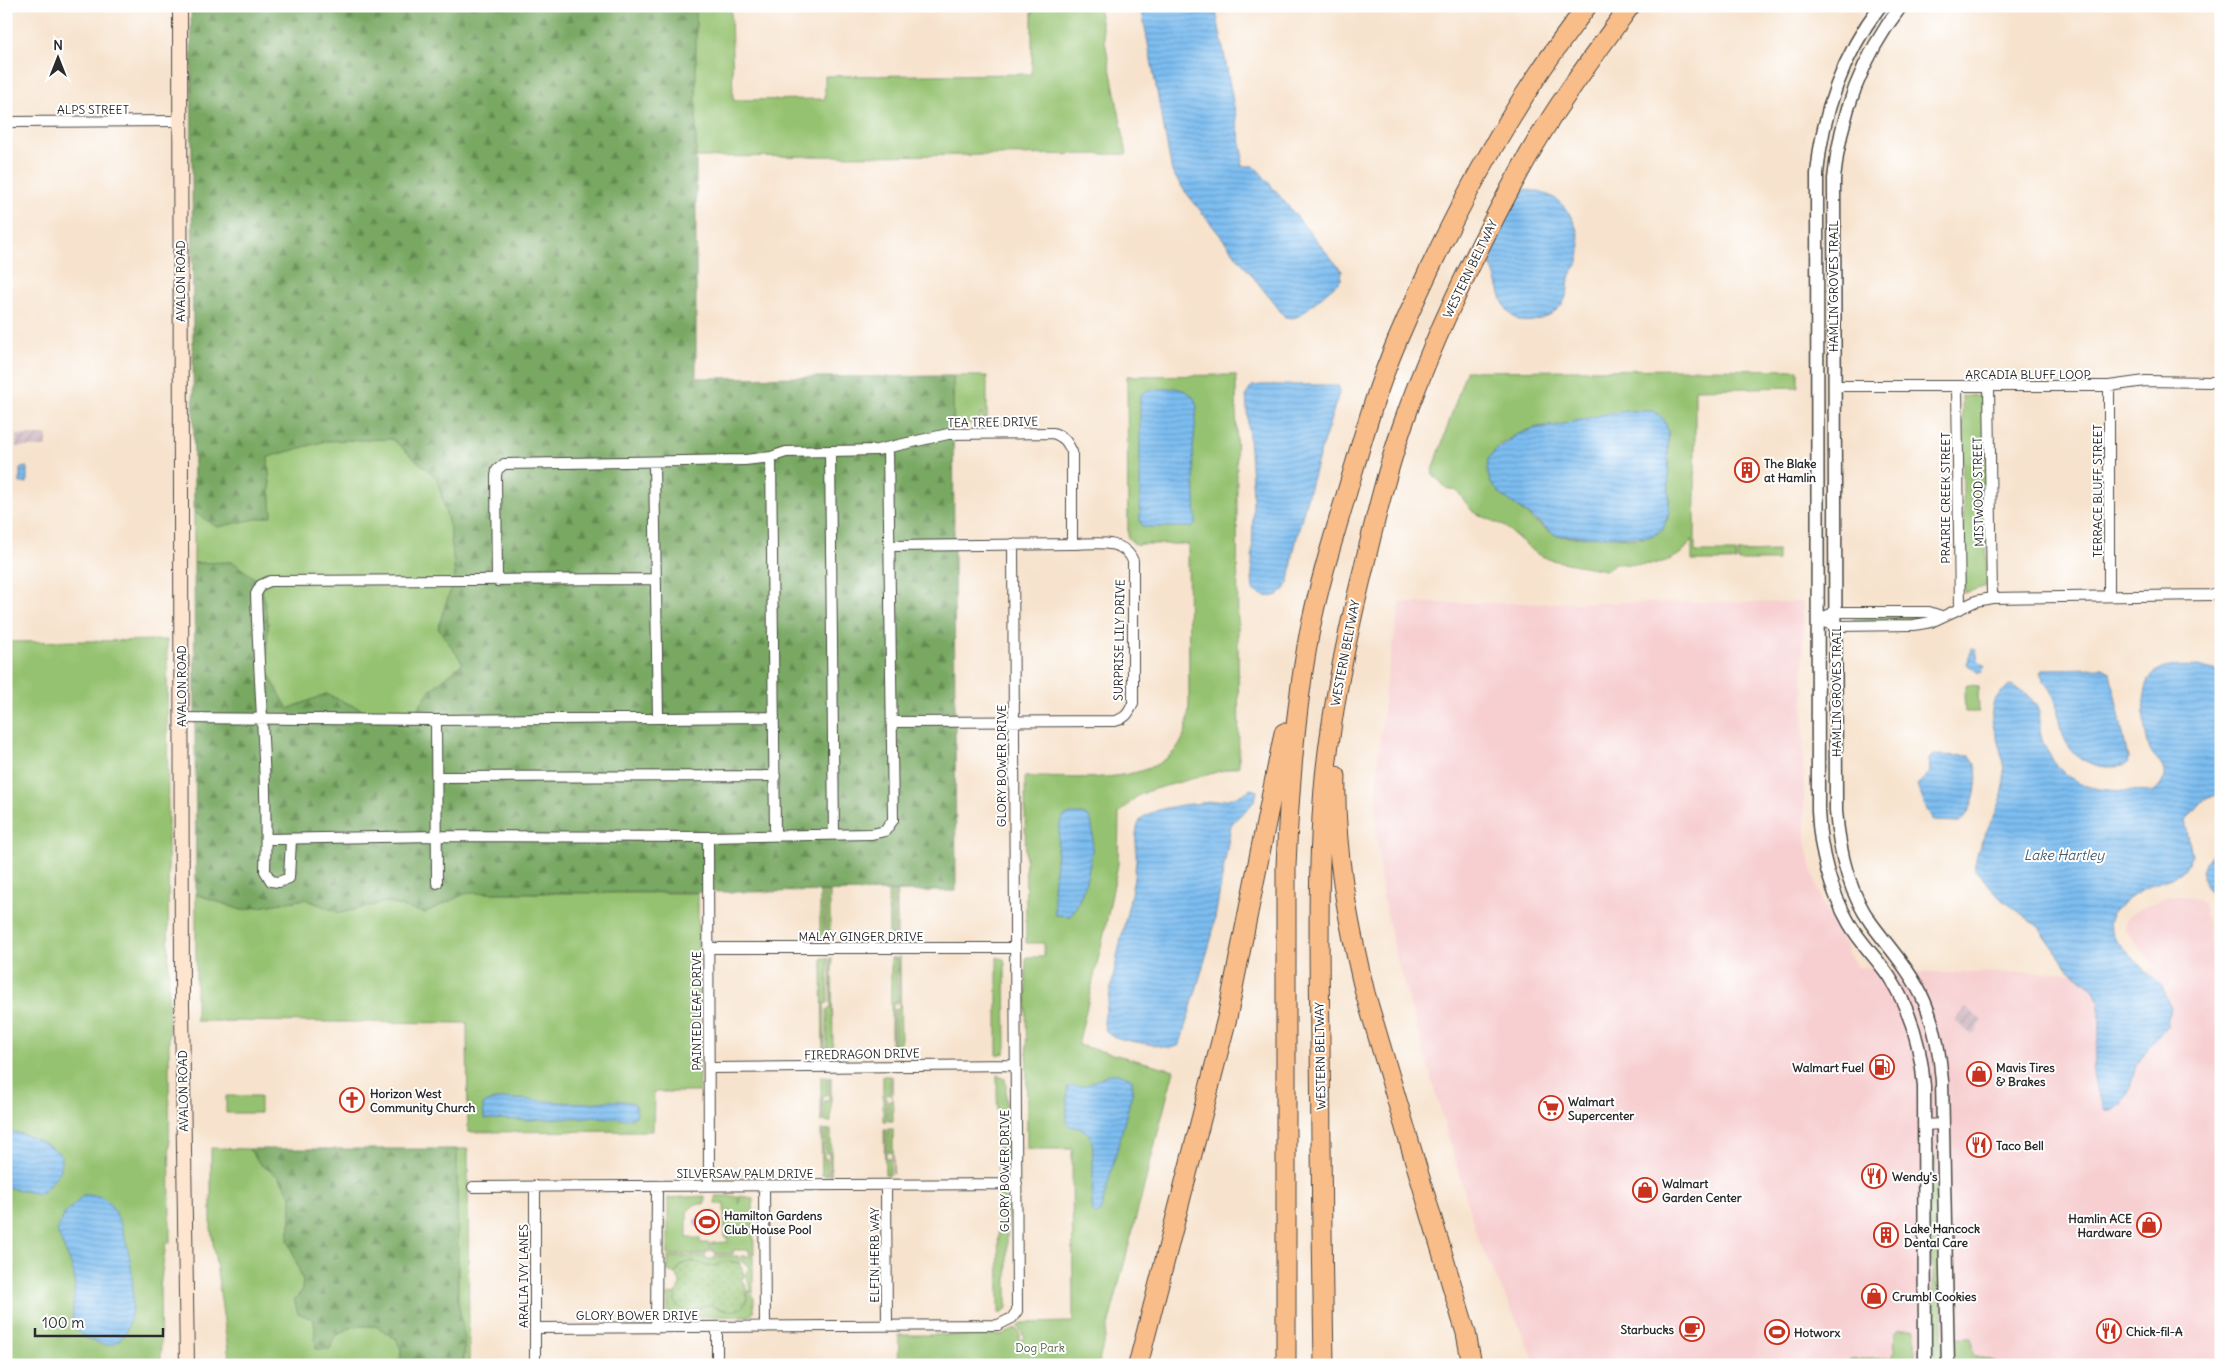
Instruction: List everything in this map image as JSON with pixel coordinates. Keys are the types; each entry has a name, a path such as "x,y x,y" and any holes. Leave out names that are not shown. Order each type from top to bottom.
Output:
{"highway":[{"path":"1138,1365 1227,1018 1293,690 1309,635 1326,564 1366,428 1396,343 1444,240 1483,165 1541,69 1587,6"},
{"name":"WESTERN BELTWAY","path":"1324,1365 1319,870 1325,779 1338,684 1375,519 1402,428 1434,345 1467,271 1523,165 1571,88 1630,6"},
{"path":"1286,1365 1286,866 1288,809 1295,738 1309,635"},
{"path":"1338,684 1336,787 1340,867 1352,939 1365,993 1466,1333 1472,1365"},
{"path":"1466,1333 1473,1347 1488,1365"}],"main road":[{"name":"AVALON ROAD","path":"180,6 182,1006 187,1365"}],"street":[{"name":"HAMLIN GROVES TRAIL","path":"1880,6 1852,51 1838,82 1828,110 1818,158 1816,195 1818,811 1823,861 1831,884 1850,925 1890,978 1907,1012 1921,1057 1924,1086 1925,1365"},
{"name":"HAMLIN GROVES TRAIL","path":"1901,6 1874,45 1858,80 1838,146 1832,203 1836,811 1843,858 1849,878 1870,922 1903,964 1925,1002 1941,1062 1948,1365"},
{"name":"ALPS STREET","path":"6,122 180,122"},
{"name":"ARCADIA BLUFF LOOP","path":"1834,386 2109,386 2145,381 2212,382 2221,385"},
{"name":"PRAIRIE CREEK STREET","path":"1957,386 1960,609"},
{"name":"MISTWOOD STREET","path":"1989,386 1992,598"},
{"name":"TERRACE BLUFF STREET","path":"2109,386 2110,596"},
{"name":"TEA TREE DRIVE","path":"497,581 496,476 497,470 504,464 745,460 771,457 786,452 888,448 948,434 1053,433 1067,441 1072,452 1072,544"},
{"path":"266,840 437,836 708,837 775,834 834,835 885,831 893,820 888,448"},
{"path":"830,451 834,835"},
{"path":"771,457 775,834"},
{"path":"654,463 654,579 658,717"},
{"name":"GLORY BOWER DRIVE","path":"535,1328 998,1325 1012,1318 1017,1311 1013,544"},
{"path":"890,546 1072,544"},
{"name":"SURPRISE LILY DRIVE","path":"892,722 1115,721 1123,718 1129,712 1133,703 1133,561 1130,553 1124,548 1113,544 1072,544"},
{"path":"291,840 289,878 279,882 271,881 265,871 264,742 261,720 256,594 261,585 270,582 654,579"},
{"path":"1817,620 1836,626 1914,625 1926,624 1976,601 1992,598 2211,595 2221,591"},
{"path":"1817,620 1835,612 1930,612 1941,616"},
{"path":"181,718 436,720 774,717"},
{"path":"436,720 437,883"},
{"path":"436,777 775,776"},
{"name":"PAINTED LEAF DRIVE","path":"708,837 709,1185"},
{"name":"MALAY GINGER DRIVE","path":"708,948 1015,948"},
{"name":"FIREDRAGON DRIVE","path":"708,1068 1016,1065"},
{"path":"1924,1125 1943,1124"},
{"name":"ELFIN HERB WAY","path":"886,1184 887,1326"},
{"name":"SILVERSAW PALM DRIVE","path":"473,1187 1017,1184"},
{"path":"764,1185 765,1327"},
{"name":"ARALIA IVY LANES","path":"535,1186 536,1365"},
{"path":"656,1328 657,1186"},
{"path":"717,1327 717,1365"}],"shaded area":[{"path":"16,435 47,435 47,447 16,447"},
{"path":"1803,602 1804,808 1806,839 1812,871 1825,909 1848,950 1846,951 1858,967 1931,973 2073,972 2091,987 2100,1003 2100,1027 2093,1072 2101,1103 2113,1110 2122,1104 2130,1088 2136,1066 2150,1045 2167,1026 2163,989 2146,970 2158,969 2124,929 2126,918 2142,908 2169,896 2190,896 2204,903 2214,969 2221,969 2221,1365 1534,1365 1535,1361 1478,1239 1397,961 1382,892 1376,829 1378,761 1385,689 1400,603"},
{"path":"1966,1008 1983,1021 1972,1035 1955,1021"}],"green space":[{"path":"191,6 696,6 696,378 953,376 956,891 467,893 424,913 386,902 340,913 305,899 241,910 196,894 194,563 233,562 261,583 268,622 266,670 288,709 326,694 365,711 412,717 429,691 463,663 438,628 455,576 450,529 437,478 392,439 325,441 268,457 272,516 217,527 194,512"},
{"path":"696,6 731,6 733,100 825,99 825,76 1032,74 1032,6 1098,6 1127,154 696,157"},
{"path":"1798,370 1798,387 1695,389 1695,552 1736,552 1736,561 1692,561 1692,539 1678,555 1668,560 1636,565 1614,563 1609,569 1605,570 1551,560 1537,554 1504,526 1473,512 1457,491 1446,488 1432,473 1466,371","holes":["1654,411 1668,433 1669,511 1667,520 1659,532 1637,538 1611,536 1573,537 1555,534 1541,526 1509,500 1496,488 1489,476 1488,465 1492,455 1499,446 1523,432 1538,427 1568,424 1619,412"]},
{"name":"Dog Park","path":"1236,375 1239,766 1151,790 1137,796 1119,814 1118,864 1078,1045 1174,1070 1098,1365 898,1365 899,1335 1002,1335 1016,1329 1021,1335 1018,1337 1021,1340 1025,1337 1018,1327 1022,1323 1073,1322 1072,1149 1027,1149 1026,957 1044,957 1044,943 1026,943 1025,777 1087,778 1130,774 1150,768 1167,758 1183,739 1188,722 1189,705 1188,544 1140,544 1137,546 1128,538 1127,376"},
{"path":"953,376 987,376 987,424 983,424 982,414 980,414 980,424 953,424"},
{"path":"1962,396 1985,396 1987,586 1964,593"},
{"path":"392,439 437,478 450,529 455,576 438,628 463,663 429,691 412,717 365,711 326,694 288,709 266,670 268,622 233,562 194,563 194,512 218,527 272,515 268,457 325,441"},
{"path":"1778,551 1778,561 1738,561 1738,552"},
{"path":"1927,616 1927,619 1919,621 1854,622 1852,620 1855,617"},
{"path":"167,640 170,1243 166,1243 160,1287 161,1365 6,1365 6,642"},
{"path":"1967,685 1978,686 1979,712 1965,712 1964,693"},
{"path":"820,892 824,892 824,938 820,938"},
{"path":"826,892 830,892 830,938 826,938"},
{"path":"888,892 892,892 892,937 889,937"},
{"path":"894,892 897,892 897,937 894,937"},
{"path":"466,893 698,893 699,1092 654,1092 653,1131 468,1132 467,1023 196,1021 196,894 241,910 305,899 340,913 386,902 424,913"},
{"path":"898,957 900,957 901,1056 895,1056 895,1009 899,1008"},
{"path":"997,957 1004,959 1005,965 1006,1046 1005,1053 997,1055"},
{"path":"822,958 828,958 828,1003 824,1004 825,1056 823,1056"},
{"path":"830,958 832,958 833,1056 827,1056 827,1009 831,1009"},
{"path":"891,958 896,958 897,1003 893,1003 893,1056 891,1056"},
{"path":"997,1075 1005,1079 1006,1085 1007,1165 1006,1172 998,1174"},
{"path":"883,1076 890,1076 890,1094 886,1094 886,1121 883,1121"},
{"path":"892,1076 893,1121 888,1121 888,1100 892,1100"},
{"path":"821,1077 827,1077 827,1095 823,1095 823,1122 821,1122"},
{"path":"829,1077 831,1077 831,1122 825,1122 825,1101 829,1100"},
{"path":"226,1096 260,1096 260,1113 226,1113"},
{"path":"884,1129 886,1129 886,1158 890,1158 890,1175 885,1174"},
{"path":"888,1129 893,1129 893,1174 892,1153 888,1152"},
{"path":"821,1130 823,1130 824,1158 827,1159 828,1175 822,1175"},
{"path":"825,1130 831,1130 831,1175 829,1153 826,1153"},
{"path":"211,1148 249,1149 260,1164 278,1175 291,1195 291,1218 288,1239 303,1281 298,1313 314,1320 316,1349 353,1326 376,1326 396,1339 401,1349 401,1365 230,1365 211,1228"},
{"path":"249,1149 457,1149 458,1301 465,1339 463,1365 401,1365 401,1349 396,1339 376,1326 353,1326 335,1336 330,1349 316,1349 314,1320 298,1313 294,1300 302,1291 303,1281 288,1239 291,1218 291,1195 278,1176 260,1164"},
{"path":"457,1149 468,1149 469,1365 463,1365 465,1354 458,1301"},
{"path":"1930,1153 1933,1153 1935,1157 1937,1244 1942,1264 1942,1365 1934,1365 1933,1268 1929,1249"},
{"path":"998,1194 1006,1196 1007,1202 1007,1308 999,1314"},
{"path":"705,1196 705,1204 696,1204 687,1211 687,1238 700,1238 700,1243 710,1243 710,1251 706,1251 706,1254 668,1255 668,1198"},
{"path":"715,1196 739,1196 739,1204 740,1196 753,1198 754,1254 749,1254 749,1250 733,1250 733,1254 715,1254 715,1251 712,1251 712,1243 728,1242 728,1238 725,1238 724,1204 715,1204"},
{"path":"706,1256 706,1259 715,1259 715,1256 738,1256 740,1264 730,1262 717,1266 707,1266 688,1262 679,1267 675,1274 668,1271 668,1257"},
{"path":"741,1256 753,1256 753,1293 750,1292 747,1274 749,1267 743,1263"},
{"path":"692,1261 710,1267 730,1261 740,1264 745,1277 742,1277 746,1290 744,1305 736,1310 707,1305 690,1311 682,1310 675,1300 675,1295 680,1285 679,1279 675,1274 682,1264"},
{"path":"747,1290 754,1298 754,1312 750,1316 672,1317 668,1314 668,1295 675,1293 675,1301 690,1311 710,1305 720,1309 734,1310 748,1299"},
{"path":"1899,1329 1915,1329 1915,1365 1844,1365 1851,1360 1891,1358 1894,1351 1895,1332"},
{"path":"1952,1337 1971,1337 1973,1355 2004,1365 1953,1365"}],"water":[{"path":"1141,6 1212,6 1216,11 1243,154 1241,166 1254,166 1258,170 1342,271 1341,280 1299,316 1293,318 1285,317 1184,190 1172,172"},
{"path":"1525,189 1540,192 1561,203 1572,218 1580,245 1578,262 1570,275 1564,301 1549,315 1527,322 1515,318 1507,309 1480,242 1510,194"},
{"path":"1331,385 1338,386 1340,390 1304,510 1294,550 1289,582 1284,590 1273,596 1264,596 1253,590 1252,578 1253,495 1246,395 1252,386"},
{"path":"1175,388 1186,391 1194,398 1197,406 1193,449 1196,523 1191,527 1143,527 1140,521 1140,395 1148,390"},
{"path":"1627,411 1654,411 1665,421 1668,433 1669,511 1663,530 1649,537 1562,536 1554,534 1500,494 1491,483 1487,471 1488,459 1496,450 1518,434 1540,427 1555,426 1605,414"},
{"path":"27,467 27,483 20,483 20,468"},
{"path":"1972,649 1976,650 1978,660 1985,666 1981,673 1967,664"},
{"name":"Lake Hartley","path":"2199,666 2221,672 2221,797 2217,795 2201,802 2185,821 2192,855 2185,869 2174,877 2151,885 2113,911 2109,924 2115,939 2163,989 2170,1006 2167,1026 2150,1045 2136,1066 2130,1088 2122,1104 2113,1111 2106,1110 2096,1089 2093,1072 2100,1027 2100,1003 2091,987 2068,968 2039,927 2003,900 1975,870 1976,858 2003,792 2003,763 1994,730 1992,711 1994,702 2000,694 2010,686 2019,689 2038,708 2040,733 2043,743 2051,758 2069,777 2083,785 2100,789 2153,792 2161,784 2164,773 2149,747 2145,728 2144,704 2148,682 2153,674 2161,669"},
{"path":"2103,668 2110,672 2128,758 2127,764 2123,766 2103,767 2084,761 2070,748 2059,723 2055,699 2040,672 2043,669"},
{"path":"1934,755 1970,756 1974,762 1977,780 1976,790 1965,817 1960,822 1934,821 1926,808 1917,785 1930,772 1929,759"},
{"path":"1251,789 1257,791 1254,801 1231,825 1212,936 1181,1041 1178,1046 1171,1048 1129,1041 1109,1034 1105,1029 1104,1019 1133,884 1138,824 1145,816 1157,810 1227,799"},
{"path":"1071,814 1082,814 1090,818 1093,840 1092,854 1085,883 1076,908 1070,916 1055,915 1053,888 1060,824 1063,817"},
{"path":"2221,845 2221,941 2219,906 2206,888 2203,874 2209,858"},
{"path":"1110,1074 1122,1074 1132,1079 1133,1090 1100,1213 1097,1215 1093,1213 1092,1208 1092,1141 1086,1132 1069,1126 1067,1123 1067,1088 1087,1085"},
{"path":"500,1099 581,1103 627,1102 634,1103 637,1113 635,1117 627,1119 592,1117 528,1120 484,1119 483,1105 489,1101"},
{"path":"6,1131 35,1139 61,1155 61,1170 44,1191 38,1194 6,1187"},
{"path":"83,1195 102,1197 113,1209 123,1230 129,1256 133,1284 132,1310 126,1331 115,1343 98,1343 90,1340 80,1334 72,1323 75,1280 72,1267 57,1231 63,1216"},
{"name":"Hamilton Gardens Club House Pool","path":"706,1211 716,1212 716,1218 719,1218 719,1228 709,1231 695,1225 695,1220"}],"place":[{"name":"The Blake at Hamlin","path":"1747,470"},
{"name":"Walmart Fuel","path":"1882,1067"},
{"name":"Mavis Tires & Brakes","path":"1979,1074"},
{"name":"Horizon West Community Church","path":"352,1100"},
{"name":"Walmart Supercenter","path":"1551,1108"},
{"name":"Taco Bell","path":"1979,1145"},
{"name":"Wendy's","path":"1874,1176"},
{"name":"Walmart Garden Center","path":"1645,1190"},
{"name":"Hamilton Gardens Club House Pool","path":"707,1222"},
{"name":"Hamlin ACE Hardware","path":"2149,1225"},
{"name":"Lake Hancock Dental Care","path":"1886,1235"},
{"name":"Crumbl Cookies","path":"1874,1296"},
{"name":"Starbucks","path":"1692,1329"},
{"name":"Chick-fil-A","path":"2109,1331"},
{"name":"Hotworx","path":"1777,1332"}]}
